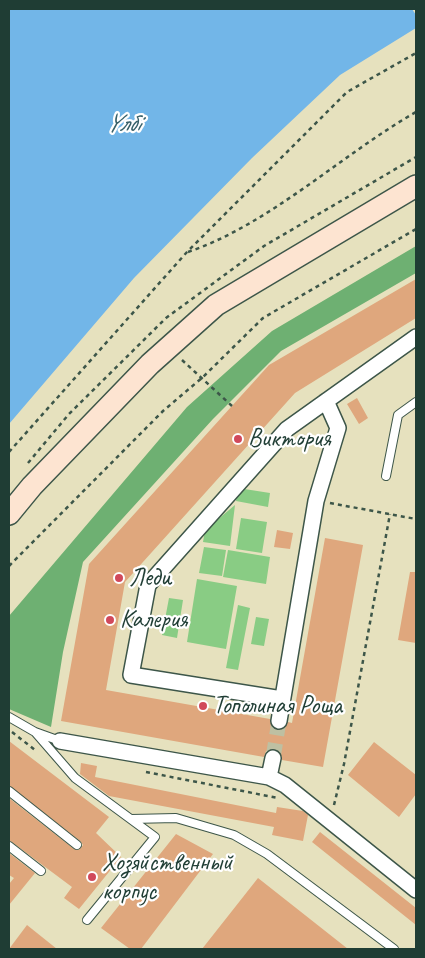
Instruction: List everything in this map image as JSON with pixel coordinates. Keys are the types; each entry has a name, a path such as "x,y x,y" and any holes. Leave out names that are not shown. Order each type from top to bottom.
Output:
{"main road":[{"path":"9,514 32,486 168,348 216,305 416,186"}],"street":[{"path":"282,700 132,675 148,585 287,429 416,337"},
{"path":"279,721 316,501 338,428 326,401"},
{"path":"57,748 269,778 283,792 330,822 416,890"},
{"path":"269,778 273,758"}],"lane":[{"path":"386,476 398,415 416,402"},
{"path":"9,717 57,748 75,778 155,837 88,920"},
{"path":"34,732 57,748"},
{"path":"9,791 78,845"},
{"path":"131,819 176,818 234,835 267,854 394,949"},
{"path":"9,846 41,872"}],"path":[{"path":"9,452 187,252 347,92 416,53"},
{"path":"187,252 216,242 260,216 389,128 416,112"},
{"path":"9,566 163,411 203,378 263,318 416,230"},
{"path":"152,332 232,406"},
{"path":"316,501 416,519"},
{"path":"330,822 346,754 390,514"},
{"path":"9,730 38,752 57,748"},
{"path":"140,771 283,792"}],"green space":[{"path":"416,246 416,273 281,351 213,419 83,562 63,652 51,727 9,709 9,616 187,407 272,331"},
{"path":"238,488 270,493 268,507 236,501"},
{"path":"235,505 230,546 203,542 205,530"},
{"path":"241,518 267,522 262,553 236,549"},
{"path":"204,547 226,550 222,576 199,573"},
{"path":"228,550 270,557 266,584 223,577"},
{"path":"197,579 237,586 226,649 187,642"},
{"path":"169,598 183,600 177,638 162,635"},
{"path":"238,605 250,608 238,670 226,668"},
{"path":"256,617 269,619 264,646 251,644"}],"water":[{"name":"Үлбі","path":"9,9 412,9 416,15 416,28 340,75 252,158 134,278 9,424"}],"building":[{"path":"416,279 416,318 295,393 125,582 106,690 270,719 273,728 282,730 288,722 292,723 325,538 363,545 323,767 282,760 280,751 274,749 266,751 264,757 61,721 89,564 269,365"},
{"path":"357,398 368,418 359,424 347,404"},
{"path":"277,530 293,533 290,549 274,547"},
{"path":"410,572 416,572 416,643 398,640"},
{"path":"9,741 109,817 96,833 121,857 79,909 64,898 72,887 9,840 9,798 74,849 79,850 83,845 9,786"},
{"path":"374,742 416,775 416,794 399,817 348,775"},
{"path":"81,763 97,766 95,777 276,813 277,807 303,811 308,815 303,841 272,835 274,827 109,796 80,774"},
{"path":"320,832 416,908 416,925 312,842"},
{"path":"176,834 213,854 141,949 130,949 101,928"},
{"path":"9,853 35,873 9,905 9,884 14,878 9,875"},
{"path":"258,878 348,949 202,949"},
{"path":"27,925 57,949 9,949"}],"tunnel":[{"path":"273,758 279,721"}],"place":[{"name":"Виктория","path":"238,439"},
{"name":"Леди","path":"119,578"},
{"name":"Калерия","path":"110,620"},
{"name":"Тополиная Роща","path":"203,706"},
{"name":"Хозяйственный корпус","path":"92,877"}]}
